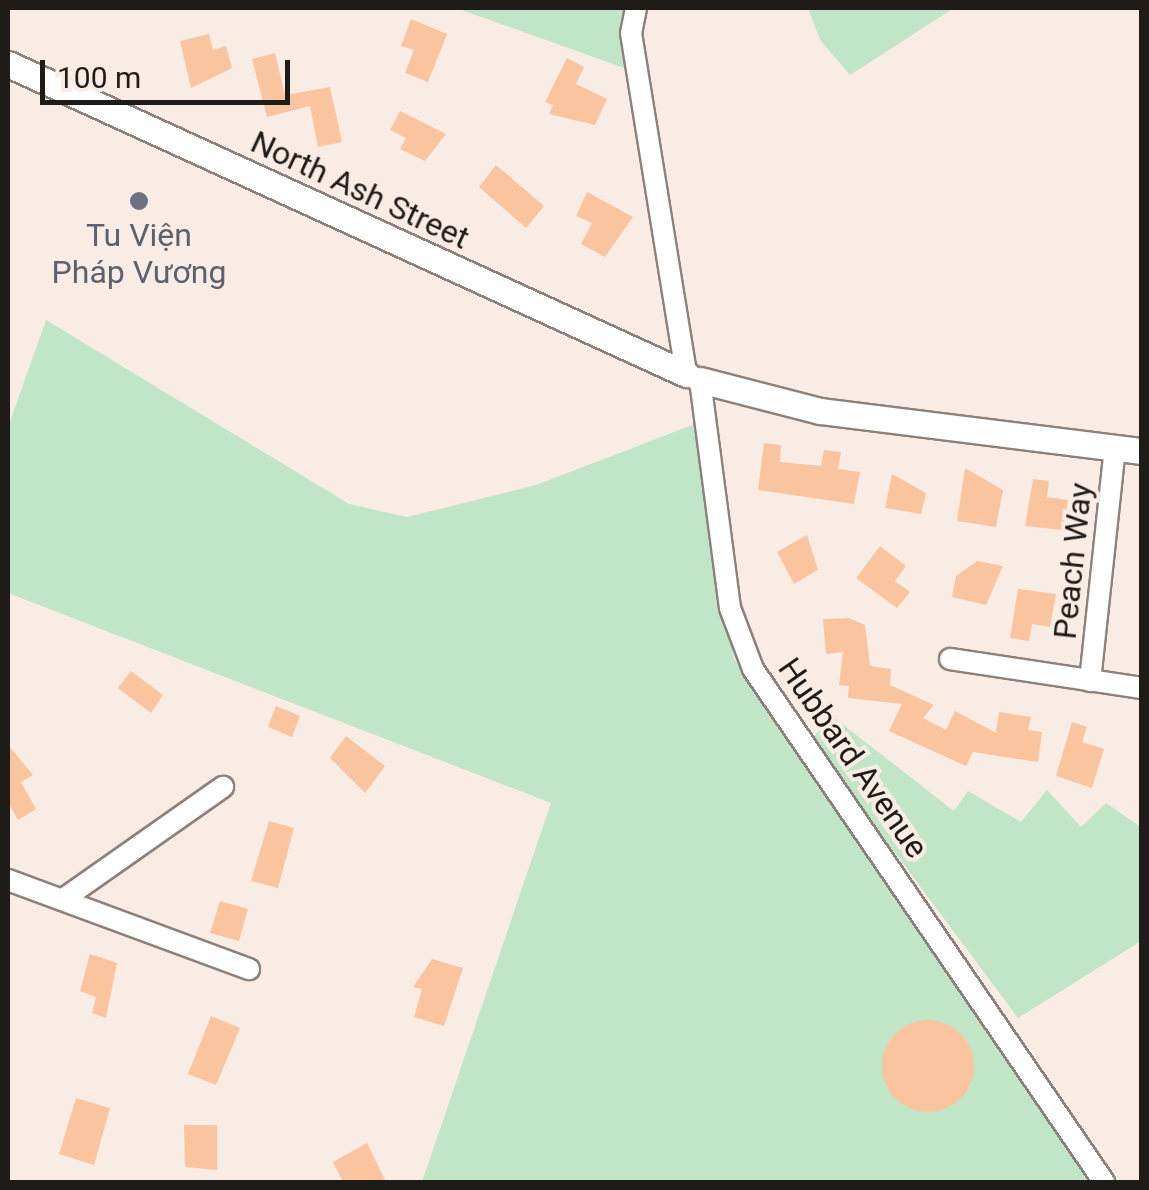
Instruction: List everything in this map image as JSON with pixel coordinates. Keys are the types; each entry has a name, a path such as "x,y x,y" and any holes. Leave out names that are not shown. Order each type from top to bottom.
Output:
{"main road":[{"name":"North Ash Street","path":"8,64 693,377 820,411 1142,451"}],"street":[{"name":"Hubbard Avenue","path":"636,8 631,33 730,608 753,669 1003,1026 1104,1182"},
{"name":"Peach Way","path":"1090,681 1115,448"},
{"path":"950,659 1142,688"},
{"path":"62,900 223,787"},
{"path":"8,880 250,969"}],"green space":[{"path":"456,8 625,8 627,69"},
{"path":"808,8 954,8 850,75 820,40"},
{"path":"46,320 349,504 407,517 536,485 695,424 734,659 1037,1085 1087,1182 422,1182 551,803 8,593 8,427"},
{"path":"832,716 954,811 968,791 1021,822 1047,790 1081,827 1106,803 1141,827 1141,941 1018,1018 811,740"}],"building":[{"path":"411,19 447,34 428,82 405,73 414,50 401,46"},
{"path":"209,34 213,50 226,46 232,68 191,88 180,41"},
{"path":"275,53 285,95 330,87 342,142 318,147 310,106 267,117 252,59"},
{"path":"567,58 584,67 576,84 607,99 595,125 549,114 553,105 545,102"},
{"path":"400,111 446,134 425,161 400,149 406,138 390,130"},
{"path":"496,165 544,206 526,228 479,187"},
{"path":"587,192 633,217 605,257 581,244 592,223 576,216"},
{"path":"764,443 781,445 780,462 821,466 824,450 841,452 838,469 860,472 854,504 758,490"},
{"path":"965,468 1003,490 996,527 957,521"},
{"path":"892,474 926,493 921,514 885,508"},
{"path":"1033,479 1049,481 1047,497 1068,500 1063,530 1025,526"},
{"path":"807,535 818,570 794,584 777,552"},
{"path":"880,546 906,566 895,581 910,592 897,608 856,578"},
{"path":"977,561 1003,566 986,605 952,597 956,576"},
{"path":"1018,589 1056,594 1050,627 1032,624 1029,641 1010,638"},
{"path":"849,618 865,625 870,666 891,669 890,685 934,705 923,718 946,730 955,711 996,733 999,712 1031,717 1028,730 1042,732 1038,762 973,752 966,766 889,731 902,704 848,698 849,686 839,685 843,652 826,654 823,619"},
{"path":"131,671 163,695 151,713 118,688"},
{"path":"276,706 300,716 292,737 268,727"},
{"path":"1072,722 1087,727 1082,742 1104,749 1092,788 1056,776"},
{"path":"346,736 385,766 365,793 330,758"},
{"path":"8,745 33,775 21,782 36,809 18,820 8,802"},
{"path":"269,821 294,828 278,888 251,881"},
{"path":"220,901 248,909 239,941 210,933"},
{"path":"90,954 117,963 106,1018 92,1013 96,997 80,991"},
{"path":"432,959 463,968 444,1026 414,1017 422,989 413,987"},
{"path":"211,1016 240,1028 216,1085 188,1074"},
{"path":"928,1020 945,1024 960,1034 970,1049 974,1066 970,1083 960,1098 945,1108 928,1112 911,1108 896,1098 886,1083 882,1066 886,1049 896,1034 911,1024"},
{"path":"76,1098 110,1108 94,1165 59,1154"},
{"path":"184,1125 217,1125 217,1170 185,1167"},
{"path":"367,1143 386,1182 343,1182 333,1162"}],"place":[{"name":"Tu Viện Pháp Vương","path":"139,201"}]}
